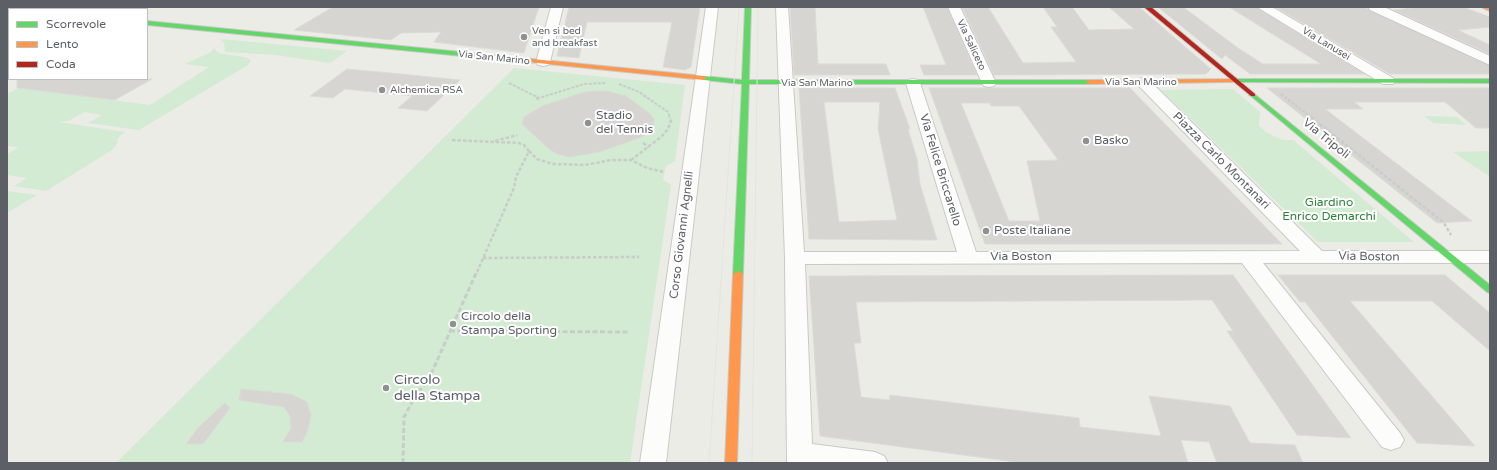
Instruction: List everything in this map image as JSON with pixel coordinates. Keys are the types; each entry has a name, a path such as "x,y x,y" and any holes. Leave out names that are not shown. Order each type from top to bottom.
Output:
{"street":[{"path":"543,62 557,7"},
{"name":"Corso Giovanni Agnelli","path":"653,463 712,7"},
{"path":"731,463 748,7"},
{"path":"782,7 796,258 800,458 875,463"},
{"name":"Via Saliceto","path":"954,7 989,83"},
{"name":"Via Tripoli","path":"1147,7 1490,290"},
{"name":"Via Lanusei","path":"1263,7 1388,81"},
{"path":"1374,7 1490,61"},
{"path":"1485,7 1490,9"},
{"name":"Via San Marino","path":"148,23 702,79 746,82 989,83 1490,81"},
{"name":"Piazza Carlo Montanari","path":"1143,82 1317,257"},
{"name":"Via Felice Briccarello","path":"914,83 968,257"},
{"path":"1247,257 1391,440"},
{"name":"Via Boston","path":"796,258 1490,258"}],"path":[{"path":"1265,82 1444,223"},
{"path":"510,83 539,99 584,84 608,83"},
{"path":"614,84 620,84 638,92 668,112 671,121 668,129 650,147 631,160"},
{"path":"492,142 517,134"},
{"path":"452,140 519,143 524,145 537,159 553,164 585,165 611,160 631,160 647,168 664,172"},
{"path":"643,143 650,147"},
{"path":"530,153 537,152"},
{"path":"403,463 404,417 417,393 428,381 514,188 516,177 530,153"},
{"path":"607,156 611,160"},
{"path":"483,258 639,257"},
{"path":"450,331 630,332"}],"green space":[{"path":"220,39 347,51 330,63 276,55 225,52 224,43"},
{"path":"214,48 218,53 244,57 251,60 248,65 139,130 88,123 102,115 85,112 68,121 59,122 125,132 118,138 117,144 112,150 46,191 14,186 27,178 7,175 7,154 19,147 7,146 7,94 19,88 150,105 209,67 185,64 211,52"},
{"name":"Circolo della Stampa Sporting","path":"514,68 685,85 675,161 666,166 663,180 671,185 630,463 116,463"},
{"name":"Giardino Enrico Demarchi","path":"1233,89 1260,112 1259,126 1267,133 1283,140 1293,140 1414,242 1318,242 1161,90"},
{"path":"1424,116 1457,117 1466,125 1433,123"},
{"path":"1490,151 1490,177 1453,152"},
{"path":"7,191 37,195 7,213"}],"building":[{"path":"333,7 539,7 524,53 434,42 441,32 401,33 391,40 294,30"},
{"path":"569,7 700,7 691,67 685,70 663,67 672,22 587,22 579,58 557,56"},
{"path":"790,7 815,7 818,64 886,64 890,75 794,75"},
{"path":"923,7 947,7 977,75 924,75 920,65 946,65"},
{"path":"962,7 988,7 1023,63 1076,62 1051,27 1057,27 1043,7 1072,7 1089,30 1134,29 1109,7 1139,7 1211,69 1206,74 994,75"},
{"path":"1158,7 1183,7 1238,48 1263,64 1321,64 1229,7 1256,7 1365,74 1250,74 1225,55 1222,59"},
{"path":"1275,7 1363,7 1490,66 1490,74 1390,74"},
{"path":"1422,7 1463,7 1490,17 1490,27 1458,30 1490,45 1490,54 1394,10"},
{"name":"Alchemica RSA","path":"347,69 460,80 427,111 398,108 412,96 345,89 333,98 310,96"},
{"path":"152,79 115,100 17,88 17,80"},
{"path":"799,88 895,88 910,129 908,129 917,159 920,184 937,240 809,239","holes":["824,102 880,102 878,129 897,220 839,222"]},
{"path":"929,88 1130,88 1282,244 985,244","holes":["961,103 990,103 991,106 1019,106 1058,160 1027,161 1040,221 1009,221"]},
{"path":"1267,88 1490,88 1490,128 1476,128 1445,102 1354,102 1363,109 1325,109 1472,221 1437,223"},
{"name":"Stadio del Tennis","path":"606,91 626,96 649,113 654,119 654,126 642,137 599,152 570,157 557,154 549,149 522,124 524,117 542,106 585,92"},
{"path":"1233,275 1351,438 1297,435 1227,331 1233,331 1212,300 856,302 861,343 854,343 861,397 889,400 890,395 1079,418 1080,427 1161,436 1149,396 1230,406 1250,443 1295,445 1303,463 1217,463 1209,442 1181,440 1188,463 1023,463 820,436 809,276"},
{"path":"1278,275 1445,275 1490,313 1490,351 1432,301 1350,301 1475,446 1417,443 1305,302 1300,302"},
{"path":"241,389 291,394 307,402 311,415 308,430 302,442 283,442 291,428 290,416 284,407 239,400"},
{"path":"225,403 230,408 203,444 186,444 198,428"}],"tram line":[{"path":"709,463 739,7"},
{"path":"752,463 758,7"}],"traffic: fast":[{"path":"738,274 748,7"},
{"path":"148,23 462,54"},
{"path":"704,78 746,82 1089,82"},
{"path":"1232,81 1490,81"},
{"path":"1253,95 1490,290"}],"traffic: slow":[{"path":"1485,7 1490,9"},
{"path":"462,54 704,78"},
{"path":"1089,82 1232,81"},
{"path":"731,463 738,274"}],"traffic: jam":[{"path":"1147,7 1253,95"}],"place":[{"name":"Ven sì bed and breakfast","path":"524,37"},
{"name":"Alchemica RSA","path":"382,90"},
{"name":"Stadio del Tennis","path":"588,123"},
{"name":"Basko","path":"1086,141"},
{"name":"Poste Italiane","path":"986,231"},
{"name":"Circolo della Stampa Sporting","path":"453,324"},
{"name":"Circolo della Stampa","path":"386,388"}]}
